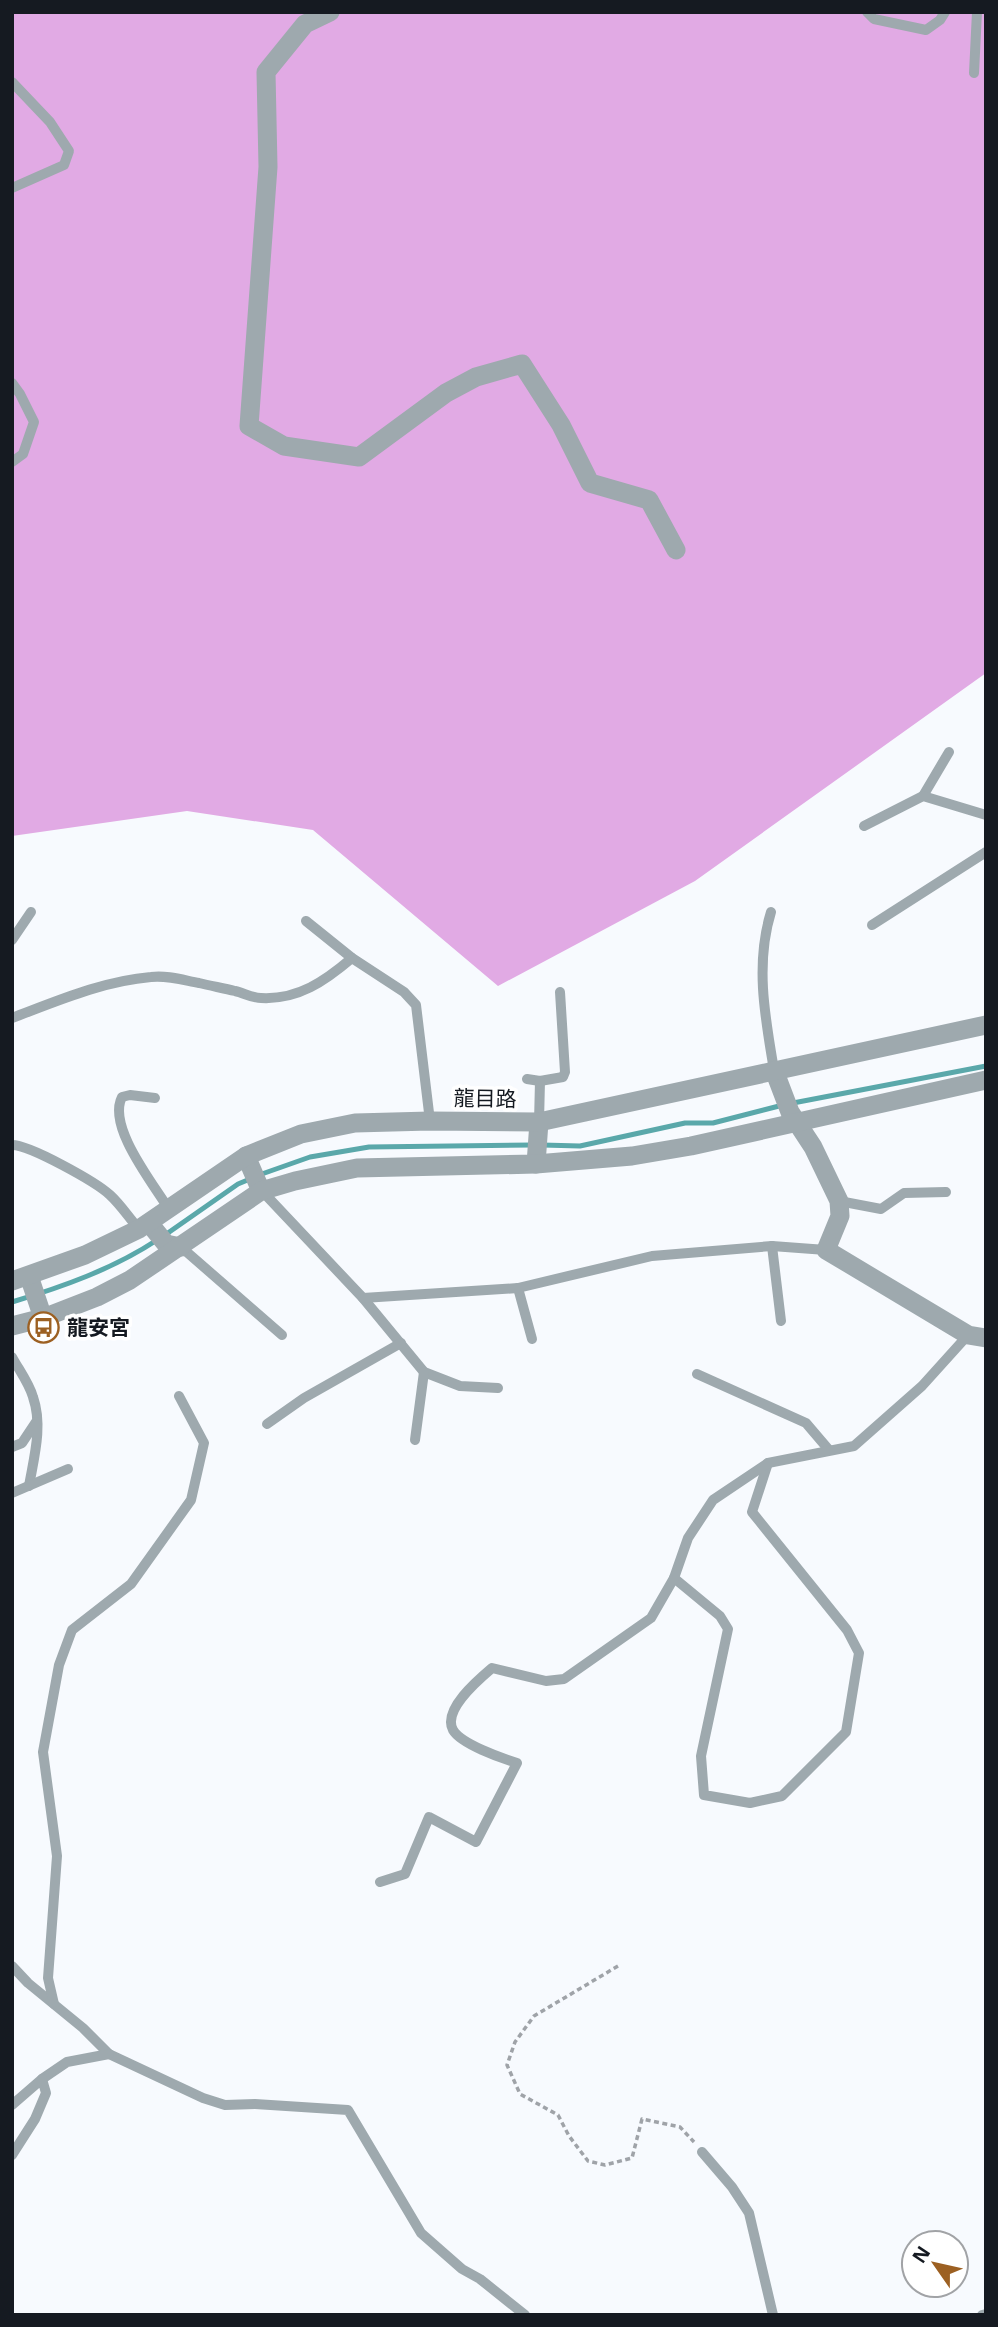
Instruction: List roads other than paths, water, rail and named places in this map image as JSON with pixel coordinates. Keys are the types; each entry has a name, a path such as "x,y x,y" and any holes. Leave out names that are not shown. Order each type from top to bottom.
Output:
{"street":[{"path":"330,12 305,24 266,72 268,167 250,426 284,446 359,457 446,393 476,377 522,364 561,425 590,483 649,500 676,550"},
{"name":"龍目路","path":"24,1280 147,1227 168,1208 248,1160 301,1133 355,1123 430,1121 539,1128 776,1077 986,1025"},
{"path":"776,1077 793,1116 813,1147 839,1201 840,1216 827,1250 977,1337"},
{"path":"12,1326 97,1297 130,1280 174,1246 259,1188 357,1168 632,1156 679,1148 793,1116 986,1080"},
{"path":"535,1162 539,1128"},
{"path":"248,1160 259,1188"},
{"path":"147,1227 174,1246"},
{"path":"24,1280 41,1315"}],"lane":[{"path":"867,12 874,19 926,30 940,20 944,12"},
{"path":"974,73 977,12"},
{"path":"12,82 50,122 69,151 64,165 12,188"},
{"path":"12,383 34,422 23,454 12,462"},
{"path":"864,826 923,796 949,752"},
{"path":"923,796 986,815"},
{"path":"872,925 986,852"},
{"path":"12,940 31,912"},
{"path":"771,912 764,933 762,1000 776,1077"},
{"path":"306,921 352,958 404,992 416,1005 430,1121"},
{"path":"12,1018 73,995 154,976 235,991 259,999 288,997 305,991 333,974 352,958"},
{"path":"527,1079 540,1081 563,1077 565,1072 560,992"},
{"path":"539,1128 540,1081"},
{"path":"155,1098 130,1095 122,1097 117,1109 128,1143 168,1208"},
{"path":"12,1145 33,1151 94,1183 147,1227"},
{"path":"259,1188 363,1298 425,1372 460,1386 498,1388"},
{"path":"839,1201 881,1209 904,1193 946,1192"},
{"path":"174,1246 282,1335"},
{"path":"363,1298 517,1288 652,1256 772,1246 827,1250"},
{"path":"772,1246 781,1321"},
{"path":"517,1288 532,1339"},
{"path":"380,1882 405,1874 429,1817 476,1842 517,1763 487,1754 454,1732 450,1721 454,1710 475,1682 492,1668 546,1681 564,1679 651,1618 674,1578 688,1538 713,1500 768,1463 854,1447 977,1337"},
{"path":"268,1424 304,1398 401,1343"},
{"path":"12,1357 33,1395 38,1418 29,1486"},
{"path":"415,1440 425,1372"},
{"path":"697,1374 806,1423 829,1450"},
{"path":"54,2004 48,1978 57,1856 43,1752 59,1665 72,1630 131,1584 191,1500 204,1443 178,1396"},
{"path":"12,1447 22,1443 38,1418"},
{"path":"674,1578 720,1615 729,1629 701,1756 704,1795 750,1803 782,1796 846,1732 859,1653 847,1630 752,1512 768,1463"},
{"path":"12,1493 68,1469"},
{"path":"12,1966 109,2053 203,2098 225,2105 256,2104 348,2110 421,2233 462,2269 480,2279 525,2315"},
{"path":"12,2105 67,2062 109,2053"},
{"path":"12,2155 35,2119 46,2093 42,2079"},
{"path":"702,2152 732,2187 749,2213 773,2315"}],"waterway":[{"path":"793,1103 986,1066"},
{"path":"542,1145 580,1146 685,1123 713,1123 783,1105"},
{"path":"259,1175 310,1157 369,1147 532,1145"},
{"path":"165,1235 238,1184 250,1179"},
{"path":"12,1302 87,1276 123,1260 157,1240"}],"place":[{"name":"龍安宮","path":"44,1328"}]}
